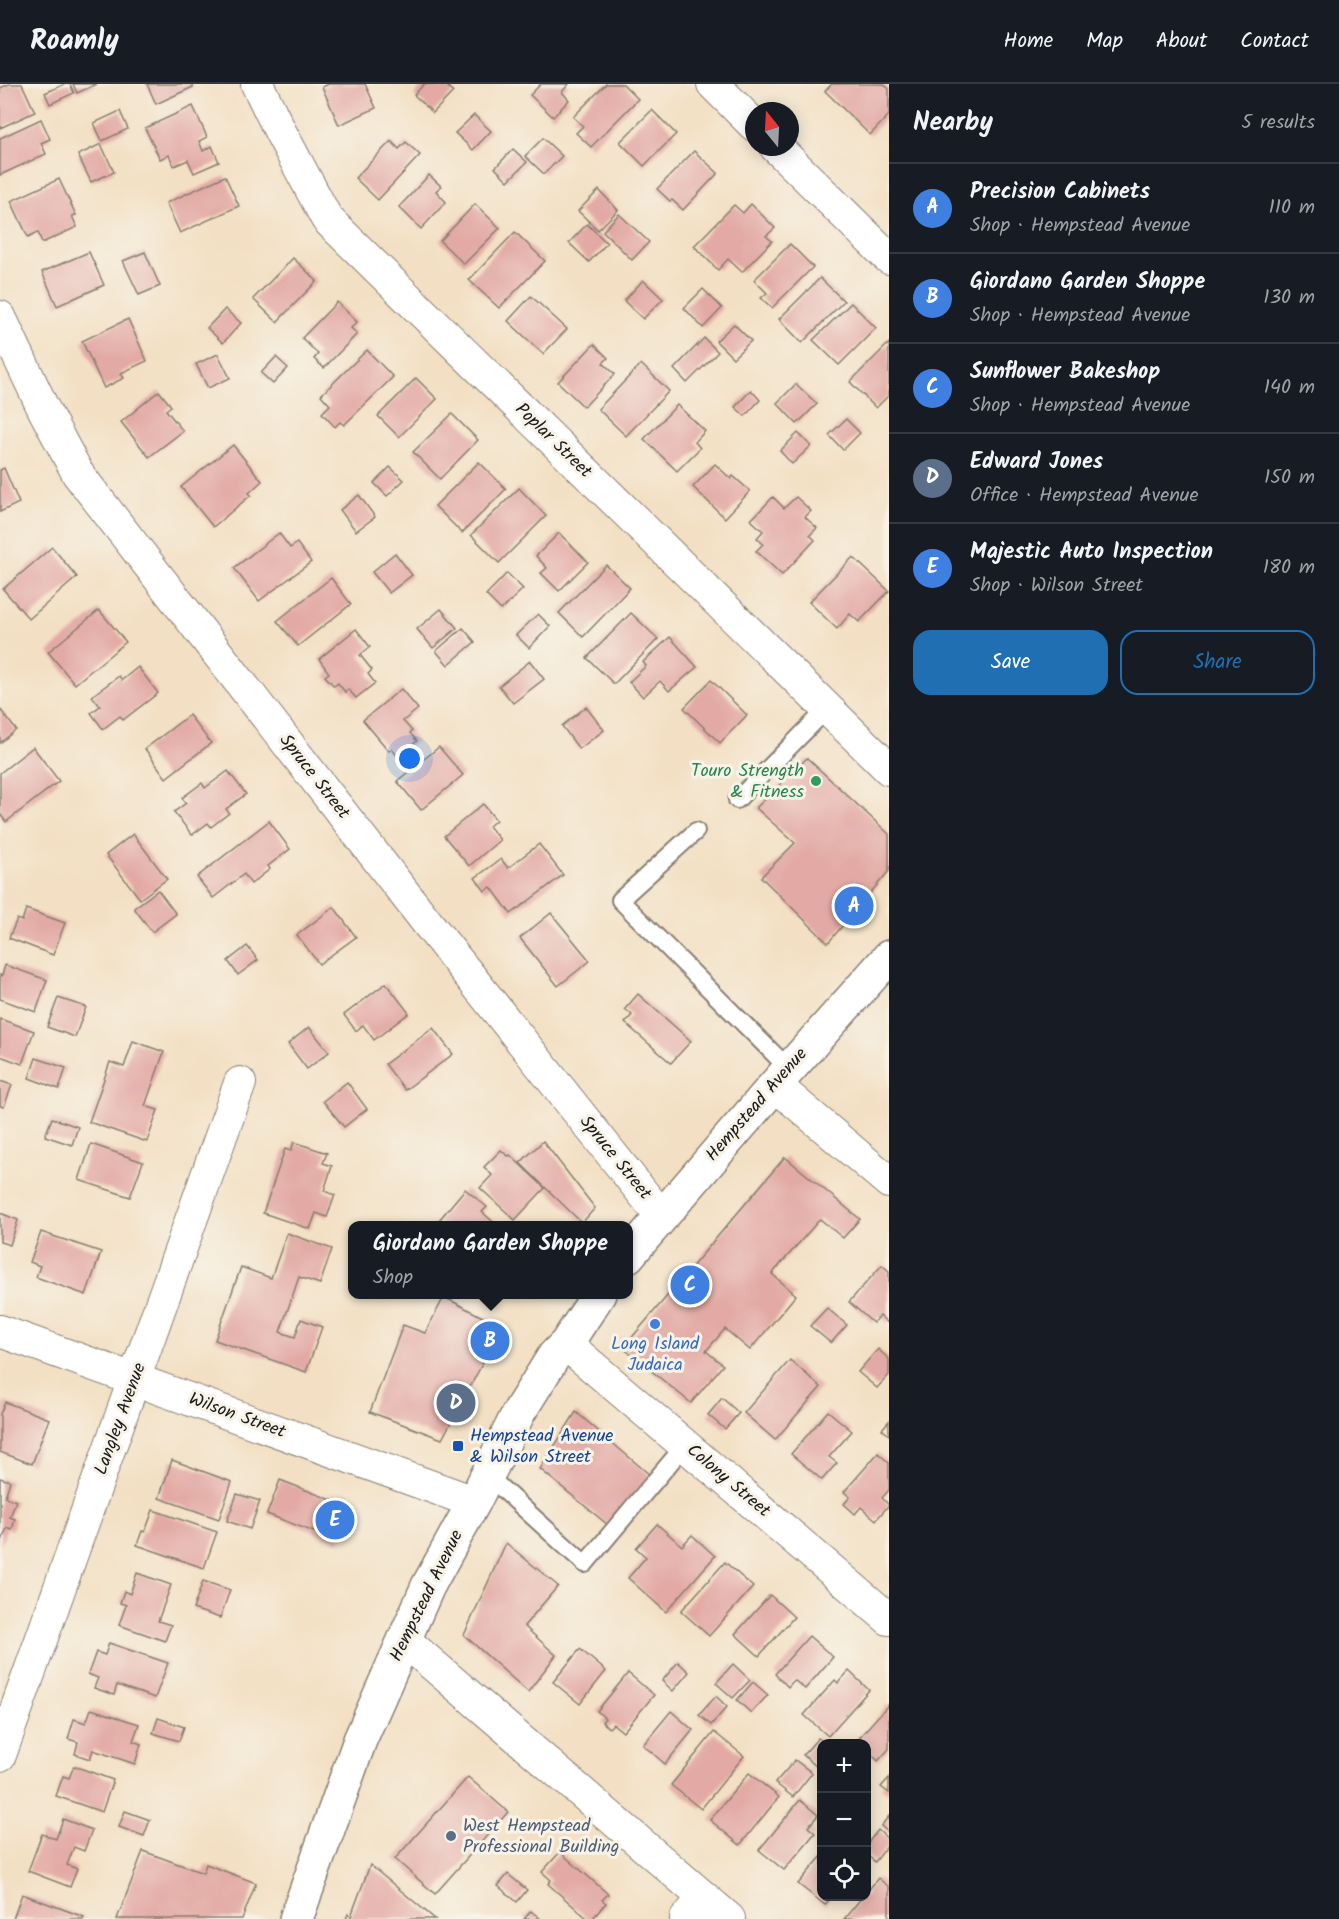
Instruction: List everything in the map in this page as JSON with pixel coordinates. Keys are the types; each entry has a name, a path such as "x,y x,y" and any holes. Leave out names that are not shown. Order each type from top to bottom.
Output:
{"main road":[{"name":"Hempstead Avenue","path":"633,1250 889,957"},
{"name":"Hempstead Avenue","path":"296,1919 360,1740 428,1586 519,1412 554,1356 566,1344 596,1299"}],"street":[{"name":"Poplar Street","path":"257,84 327,219 889,770"},
{"path":"713,84 745,116"},
{"path":"785,156 889,258"},
{"name":"Spruce Street","path":"0,317 43,408 78,474 429,925 661,1216"},
{"path":"782,1077 889,1182"},
{"name":"Langley Avenue","path":"0,1755 240,1083"},
{"name":"Wilson Street","path":"0,1331 135,1380 481,1488"},
{"name":"Colony Street","path":"566,1344 889,1619"},
{"path":"404,1640 695,1908 729,1919"}],"lane":[{"path":"737,801 827,709"},
{"path":"696,831 620,900 782,1077"},
{"path":"481,1488 585,1564 685,1445"}],"building":[{"path":"9,84 22,84 35,112 0,128 0,88"},
{"path":"70,84 74,93 50,104 45,93"},
{"path":"73,84 97,84 77,93"},
{"path":"147,84 192,84 193,87 156,104"},
{"path":"329,84 365,84 376,108 339,125 322,87"},
{"path":"424,84 445,84 453,92 433,113 414,95"},
{"path":"541,84 569,84 562,92 569,100 553,117 530,95"},
{"path":"606,84 623,84 638,99 591,147 576,133 583,126 573,117"},
{"path":"832,84 884,84 889,89 889,115 870,135 825,91"},
{"path":"193,106 207,137 199,141 203,151 212,146 219,162 194,173 188,160 174,166 169,155 160,159 145,128"},
{"path":"652,110 676,134 644,166 620,142"},
{"path":"120,111 128,129 102,141 94,123"},
{"path":"474,115 491,131 473,150 455,133"},
{"path":"41,119 50,139 41,143 46,154 0,175 0,138"},
{"path":"543,138 562,156 544,174 525,156"},
{"path":"391,141 399,149 406,142 420,155 378,200 355,178"},
{"path":"101,144 114,172 91,182 78,155"},
{"path":"513,149 527,162 508,181 495,168"},
{"path":"694,151 718,173 683,210 657,189"},
{"path":"429,175 441,186 436,191 446,202 421,229 399,207"},
{"path":"225,176 239,206 180,233 166,203"},
{"path":"59,179 76,215 72,216 77,227 42,243 38,232 28,237 11,201"},
{"path":"599,190 618,210 598,230 578,211"},
{"path":"475,204 500,228 464,264 440,241"},
{"path":"751,204 775,228 766,236 772,241 742,272 728,259 718,270 694,246 734,205 743,213"},
{"path":"619,214 649,242 632,260 603,231"},
{"path":"587,224 607,243 589,262 569,243"},
{"path":"515,232 545,261 499,308 469,280"},
{"path":"790,244 813,267 772,308 761,298 767,293 754,280"},
{"path":"89,252 104,285 57,306 42,272"},
{"path":"145,252 160,286 139,295 123,261"},
{"path":"293,258 317,281 277,322 253,299"},
{"path":"820,278 844,301 802,343 779,319"},
{"path":"643,280 663,299 643,319 624,301"},
{"path":"703,289 722,308 703,328 684,308"},
{"path":"531,296 567,329 543,354 508,321"},
{"path":"337,302 357,322 351,328 357,334 324,368 314,359 318,354 302,338"},
{"path":"851,303 876,328 839,365 813,340"},
{"path":"225,309 241,323 223,343 207,328"},
{"path":"128,319 147,361 121,373 124,378 104,388 82,341"},
{"path":"734,324 751,341 733,358 716,341"},
{"path":"704,338 718,352 687,383 674,369"},
{"path":"889,343 889,395 876,408 850,382"},
{"path":"594,344 608,358 603,363 615,374 584,407 558,382"},
{"path":"367,350 393,377 344,425 340,422 335,427 322,413 330,405 321,395"},
{"path":"218,354 230,378 208,388 196,364"},
{"path":"276,357 288,368 273,384 261,373"},
{"path":"641,364 669,391 626,436 598,409"},
{"path":"416,378 437,399 399,437 378,416"},
{"path":"796,384 817,404 797,424 777,403"},
{"path":"751,390 760,400 745,416 735,407"},
{"path":"159,391 171,406 166,410 183,431 149,457 121,422"},
{"path":"677,405 705,431 695,442 700,448 677,471 644,439"},
{"path":"452,414 478,440 440,479 413,452"},
{"path":"846,419 860,433 843,450 829,435"},
{"path":"798,433 811,446 792,464 780,451"},
{"path":"233,445 262,481 249,493 251,495 213,527 181,487"},
{"path":"479,462 506,489 462,533 435,506"},
{"path":"715,464 731,479 733,476 750,491 725,518 693,487"},
{"path":"390,467 404,480 387,496 374,483"},
{"path":"4,468 19,503 0,512 0,470"},
{"path":"519,488 546,516 499,563 471,535"},
{"path":"359,495 375,517 356,531 340,510"},
{"path":"773,497 784,508 796,497 811,511 805,517 817,528 810,535 815,540 782,575 756,551 763,544 757,538 763,531 751,520"},
{"path":"279,533 290,548 297,543 311,562 259,601 234,568"},
{"path":"559,533 588,562 559,591 541,573 547,568 536,556"},
{"path":"52,547 77,577 29,619 3,589"},
{"path":"395,553 412,575 389,593 372,572"},
{"path":"853,557 889,591 859,622 850,614 837,629 809,602"},
{"path":"606,565 630,588 583,637 559,613"},
{"path":"507,573 523,589 501,610 486,595"},
{"path":"331,578 351,604 298,646 277,621"},
{"path":"441,609 457,628 433,648 417,629"},
{"path":"99,610 126,642 75,684 48,652"},
{"path":"631,613 658,639 614,684 587,658"},
{"path":"538,614 550,626 529,648 516,635"},
{"path":"463,628 475,642 448,665 436,651"},
{"path":"356,629 370,647 360,655 372,670 368,674 375,683 356,698 348,689 345,692 338,683 334,686 325,676 329,673 319,659"},
{"path":"670,637 697,667 669,691 660,681 643,697 629,682 646,666 643,662"},
{"path":"530,661 544,679 513,703 499,686"},
{"path":"138,667 158,693 123,720 120,716 103,729 91,713 100,706 92,696 119,676 122,680"},
{"path":"711,680 747,715 720,743 684,708"},
{"path":"401,689 418,709 403,721 417,741 398,757 392,749 389,751 363,720"},
{"path":"586,707 604,730 579,749 562,726"},
{"path":"0,709 16,730 0,743"},
{"path":"189,715 211,743 166,778 145,749"},
{"path":"33,747 59,781 6,822 0,814 0,773"},
{"path":"439,747 463,775 421,810 397,781"},
{"path":"807,758 889,834 889,871 828,943 761,877 795,843 756,808"},
{"path":"228,771 246,794 226,809 229,813 211,827 208,823 192,835 174,812 186,803 182,798 202,783 205,788"},
{"path":"483,804 496,820 489,826 500,840 469,866 444,836"},
{"path":"269,821 290,849 268,866 270,869 251,884 244,874 213,898 197,877"},
{"path":"133,834 167,879 140,899 106,855"},
{"path":"539,844 563,875 511,914 491,887 485,891 475,878 501,859 508,868"},
{"path":"158,890 176,914 152,932 134,908"},
{"path":"334,907 356,937 319,964 297,935"},
{"path":"26,909 65,923 53,955 9,938 17,919 22,921"},
{"path":"551,913 590,961 558,986 520,938"},
{"path":"247,946 258,960 238,975 228,961"},
{"path":"5,965 47,980 36,1012 0,999 0,975 2,976"},
{"path":"386,983 409,1013 374,1040 363,1025 356,1031 344,1015"},
{"path":"638,994 691,1041 671,1063 625,1023 632,1015 625,1009"},
{"path":"58,998 86,1007 75,1037 47,1027"},
{"path":"0,1019 34,1031 22,1064 0,1056"},
{"path":"309,1027 329,1052 307,1069 288,1044"},
{"path":"433,1028 453,1054 405,1090 385,1064"},
{"path":"133,1041 164,1052 145,1106 158,1110 147,1142 89,1122 110,1062 124,1067"},
{"path":"36,1058 66,1068 59,1089 29,1078"},
{"path":"0,1081 12,1085 4,1107 0,1106"},
{"path":"347,1082 367,1109 344,1127 323,1101"},
{"path":"52,1118 78,1127 72,1145 45,1136"},
{"path":"543,1141 595,1208 584,1221 580,1221 520,1163"},
{"path":"294,1142 327,1153 323,1163 332,1166 324,1191 335,1195 327,1217 316,1213 310,1229 263,1213 285,1149 291,1151"},
{"path":"91,1144 143,1162 130,1197 79,1180"},
{"path":"501,1150 508,1156 510,1155 545,1188 515,1220 480,1188 492,1175 484,1167"},
{"path":"785,1157 860,1219 843,1238 820,1219 772,1274 796,1295 750,1350 725,1329 706,1351 723,1365 691,1403 623,1348"},
{"path":"465,1189 487,1207 482,1212 492,1221 440,1221"},
{"path":"0,1213 18,1220 10,1245 0,1242"},
{"path":"41,1232 101,1252 86,1295 36,1277 40,1266 30,1262"},
{"path":"287,1233 332,1249 320,1284 299,1277 280,1332 295,1337 301,1319 322,1327 306,1372 215,1340 241,1267 271,1278"},
{"path":"882,1265 889,1271 889,1321 888,1323 880,1316 873,1323 849,1302"},
{"path":"443,1299 448,1299 502,1327 442,1439 370,1412 403,1325 425,1333"},
{"path":"827,1308 847,1325 831,1343 810,1326"},
{"path":"878,1349 889,1359 889,1375 877,1388 858,1372"},
{"path":"790,1360 821,1387 775,1440 744,1413"},
{"path":"722,1398 739,1413 725,1429 708,1415"},
{"path":"5,1402 49,1419 32,1464 0,1452 0,1414"},
{"path":"828,1411 852,1431 829,1457 837,1463 822,1480 791,1454"},
{"path":"576,1412 650,1475 608,1525 540,1469"},
{"path":"889,1421 889,1435 882,1429"},
{"path":"878,1453 889,1463 889,1490 882,1498 889,1505 876,1520 861,1507 855,1514 844,1504 850,1497 844,1492"},
{"path":"172,1460 232,1482 219,1519 159,1498"},
{"path":"0,1478 10,1481 5,1497 16,1501 10,1517 15,1519 12,1530 7,1528 0,1546"},
{"path":"280,1480 345,1505 350,1514 340,1542 267,1514"},
{"path":"237,1494 260,1501 250,1529 227,1521"},
{"path":"153,1510 217,1532 204,1568 137,1545 142,1531 145,1532"},
{"path":"657,1524 682,1546 692,1535 715,1556 666,1612 628,1578 646,1557 636,1548"},
{"path":"506,1543 558,1586 524,1626 556,1655 528,1692 464,1635"},
{"path":"725,1562 753,1587 709,1636 681,1611"},
{"path":"137,1573 171,1585 158,1621 171,1625 165,1641 119,1625 126,1605 120,1603 124,1591 130,1594"},
{"path":"203,1581 230,1590 220,1618 193,1609"},
{"path":"770,1595 794,1617 759,1656 735,1634"},
{"path":"809,1636 833,1657 805,1689 794,1680 788,1687 775,1674"},
{"path":"109,1643 168,1663 155,1698 117,1685 114,1695 94,1688 98,1678 88,1674 96,1652 105,1655"},
{"path":"580,1649 606,1671 580,1704 553,1682"},
{"path":"678,1662 689,1672 673,1691 662,1681"},
{"path":"733,1664 750,1680 733,1698 716,1683"},
{"path":"849,1671 869,1690 828,1736 804,1715 835,1680 838,1683"},
{"path":"628,1673 654,1695 623,1732 613,1724 609,1728 602,1722 605,1718 597,1711"},
{"path":"753,1682 768,1695 751,1713 737,1700"},
{"path":"716,1696 727,1707 711,1725 699,1715"},
{"path":"889,1704 889,1749 878,1761 871,1754 871,1739 858,1739"},
{"path":"91,1709 139,1724 133,1741 141,1744 135,1764 93,1750 90,1759 75,1754 78,1742 68,1739 74,1719 86,1723"},
{"path":"671,1711 693,1730 665,1764 643,1745"},
{"path":"158,1718 184,1727 179,1741 153,1733"},
{"path":"714,1732 744,1756 701,1809 671,1785"},
{"path":"817,1739 817,1765 803,1755"},
{"path":"795,1760 812,1773 793,1797 775,1783"},
{"path":"74,1766 113,1780 102,1812 56,1796 63,1776 69,1778"},
{"path":"749,1773 779,1797 740,1845 710,1820"},
{"name":"West Hempstead Professional Building","path":"468,1777 508,1812 435,1894 395,1859"},
{"path":"889,1778 889,1793 881,1787"},
{"path":"800,1800 817,1814 808,1827 815,1833 784,1870 759,1850"},
{"path":"125,1811 150,1820 144,1836 119,1827"},
{"path":"889,1816 889,1833 881,1826"},
{"path":"63,1819 92,1830 84,1851 74,1847 67,1865 77,1869 70,1887 28,1871 42,1834 56,1839"},
{"path":"878,1830 889,1840 889,1844 875,1862 871,1858 871,1839"},
{"path":"143,1851 203,1873 206,1864 256,1883 242,1919 117,1919"},
{"path":"560,1852 608,1894 602,1900 606,1903 592,1919 588,1919 548,1884 551,1880 542,1872"},
{"path":"817,1862 817,1899 798,1884"},
{"path":"370,1865 435,1919 346,1919 348,1914 351,1916"},
{"path":"508,1874 527,1890 517,1902 498,1886"},
{"path":"878,1878 889,1887 889,1919 844,1919 859,1901 871,1901 871,1887"},
{"path":"22,1894 84,1917 83,1919 13,1919"},
{"path":"531,1911 541,1919 524,1919"}],"place":[{"name":"Touro Strength & Fitness","path":"816,781"},
{"name":"Precision Cabinets","path":"854,906"},
{"name":"Sunflower Bakeshop","path":"690,1285"},
{"name":"Long Island Judaica","path":"655,1324"},
{"name":"Giordano Garden Shoppe","path":"490,1341"},
{"name":"Edward Jones","path":"456,1403"},
{"name":"Hempstead Avenue & Wilson Street","path":"458,1446"},
{"name":"Majestic Auto Inspection","path":"335,1520"},
{"name":"West Hempstead Professional Building","path":"451,1836"}]}
